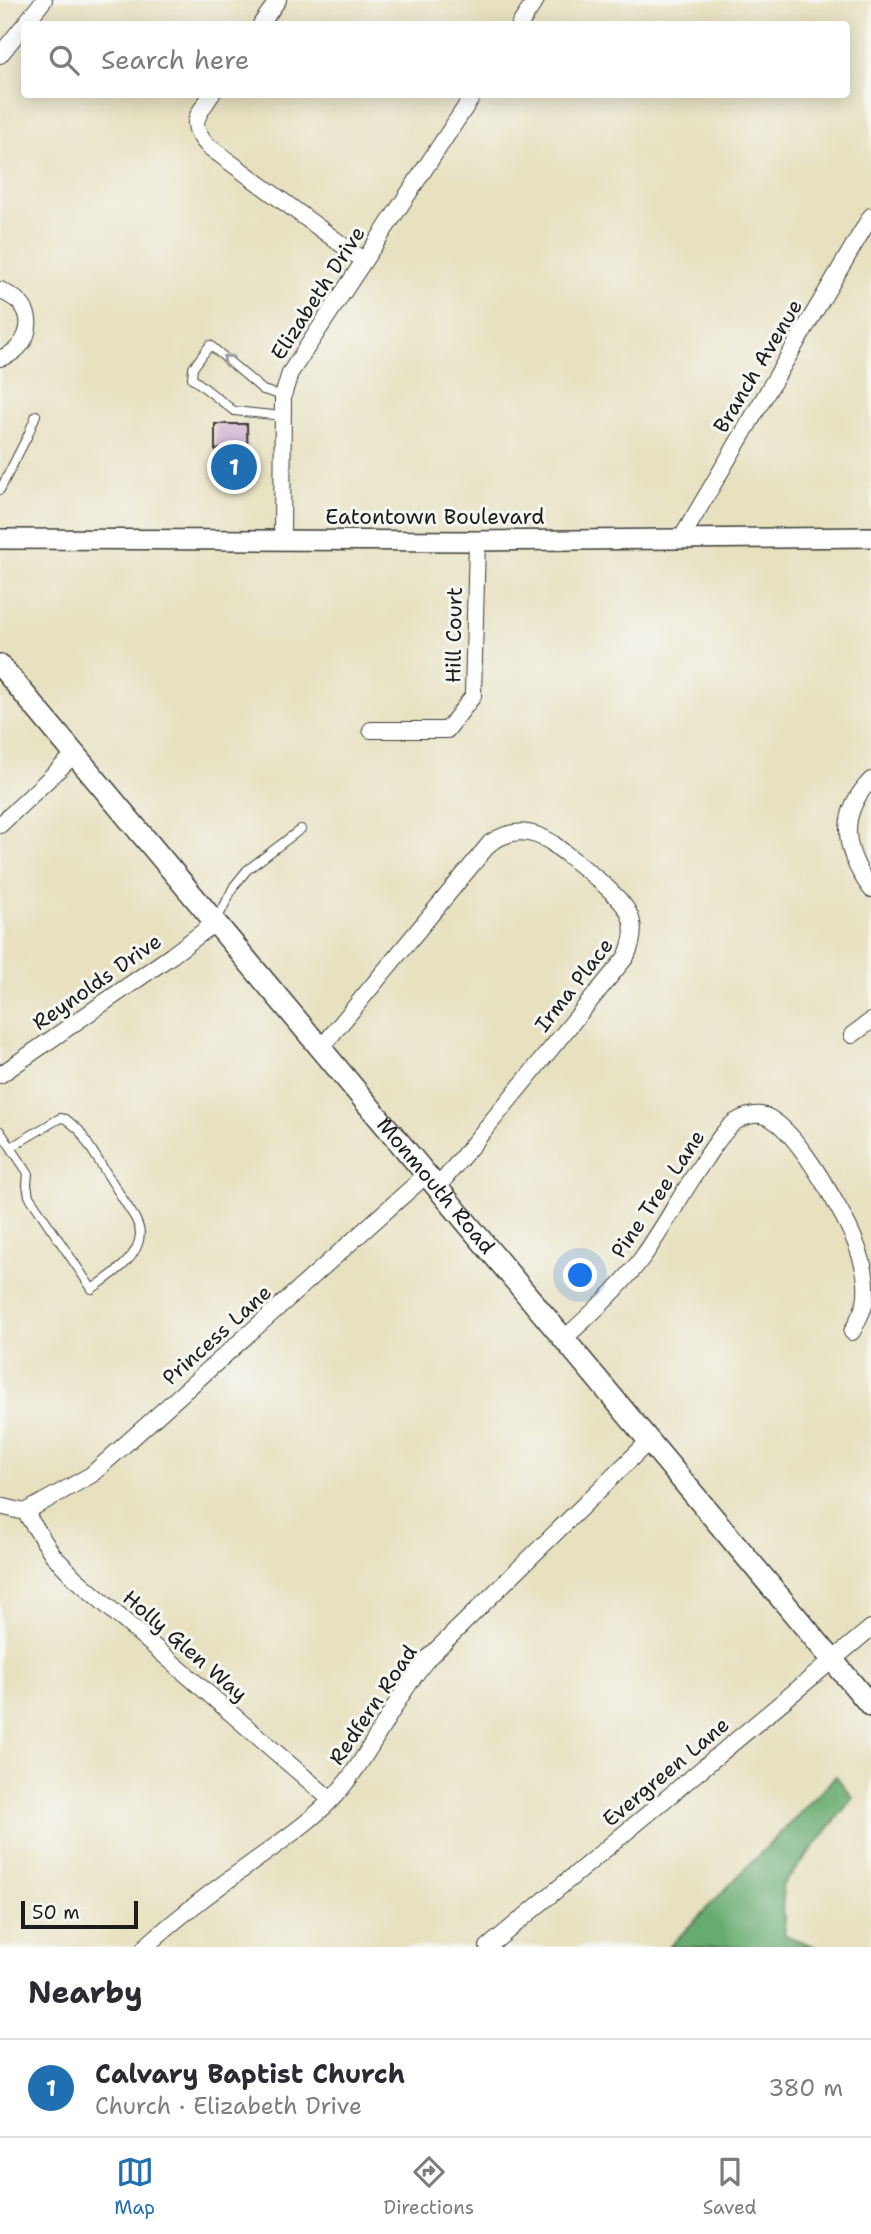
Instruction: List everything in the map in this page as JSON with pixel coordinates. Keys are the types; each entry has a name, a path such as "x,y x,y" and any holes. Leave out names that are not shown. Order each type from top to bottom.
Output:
{"main road":[{"name":"Monmouth Road","path":"0,665 871,1706"}],"street":[{"path":"27,21 44,0"},
{"path":"263,21 278,0"},
{"path":"522,21 536,0"},
{"path":"0,55 21,29"},
{"path":"210,98 195,122 197,134 202,140 364,261"},
{"name":"Elizabeth Drive","path":"282,540 282,416 283,396 290,373 471,98"},
{"name":"Branch Avenue","path":"682,537 871,216"},
{"path":"0,290 19,301 28,322 20,348 11,355 0,358"},
{"name":"Eatontown Boulevard","path":"0,539 477,541 871,537"},
{"name":"Hill Court","path":"371,730 447,730 473,696 477,541"},
{"path":"0,825 75,754"},
{"path":"871,780 855,800 848,827 852,856 871,889"},
{"name":"Irma Place","path":"321,1048 490,843 502,835 523,831 539,835 551,842 624,904 633,924 632,945 626,957 431,1181"},
{"name":"Reynolds Drive","path":"0,1075 216,922"},
{"path":"852,1035 871,1021"},
{"name":"Pine Tree Lane","path":"565,1338 606,1300 644,1256 719,1140 735,1122 745,1117 761,1115 775,1121 786,1131 845,1217 857,1248 866,1288 862,1314 852,1332"},
{"name":"Princess Lane","path":"25,1511 91,1475 431,1181"},
{"name":"Redfern Road","path":"145,1947 193,1906 299,1828 331,1800 368,1754 402,1692 429,1657 650,1440"},
{"path":"0,1506 25,1511"},
{"name":"Holly Glen Way","path":"25,1511 53,1555 75,1578 331,1800"},
{"name":"Evergreen Lane","path":"488,1947 871,1629"}],"lane":[{"path":"282,416 234,411 192,378 193,368 210,345 263,390 283,396"},
{"path":"0,490 29,435 36,415"},
{"path":"216,922 234,886 247,870 302,830"},
{"path":"0,1131 28,1174 29,1196 92,1289 120,1270 134,1251 140,1234 135,1218 79,1130 66,1119 60,1118 11,1147"}],"green space":[{"path":"836,1776 853,1798 782,1886 785,1935 816,1947 669,1947"}],"building":[{"path":"215,424 247,424 248,484 220,484 221,449 215,450"}],"place":[{"name":"Calvary Baptist Church","path":"234,467"}]}
